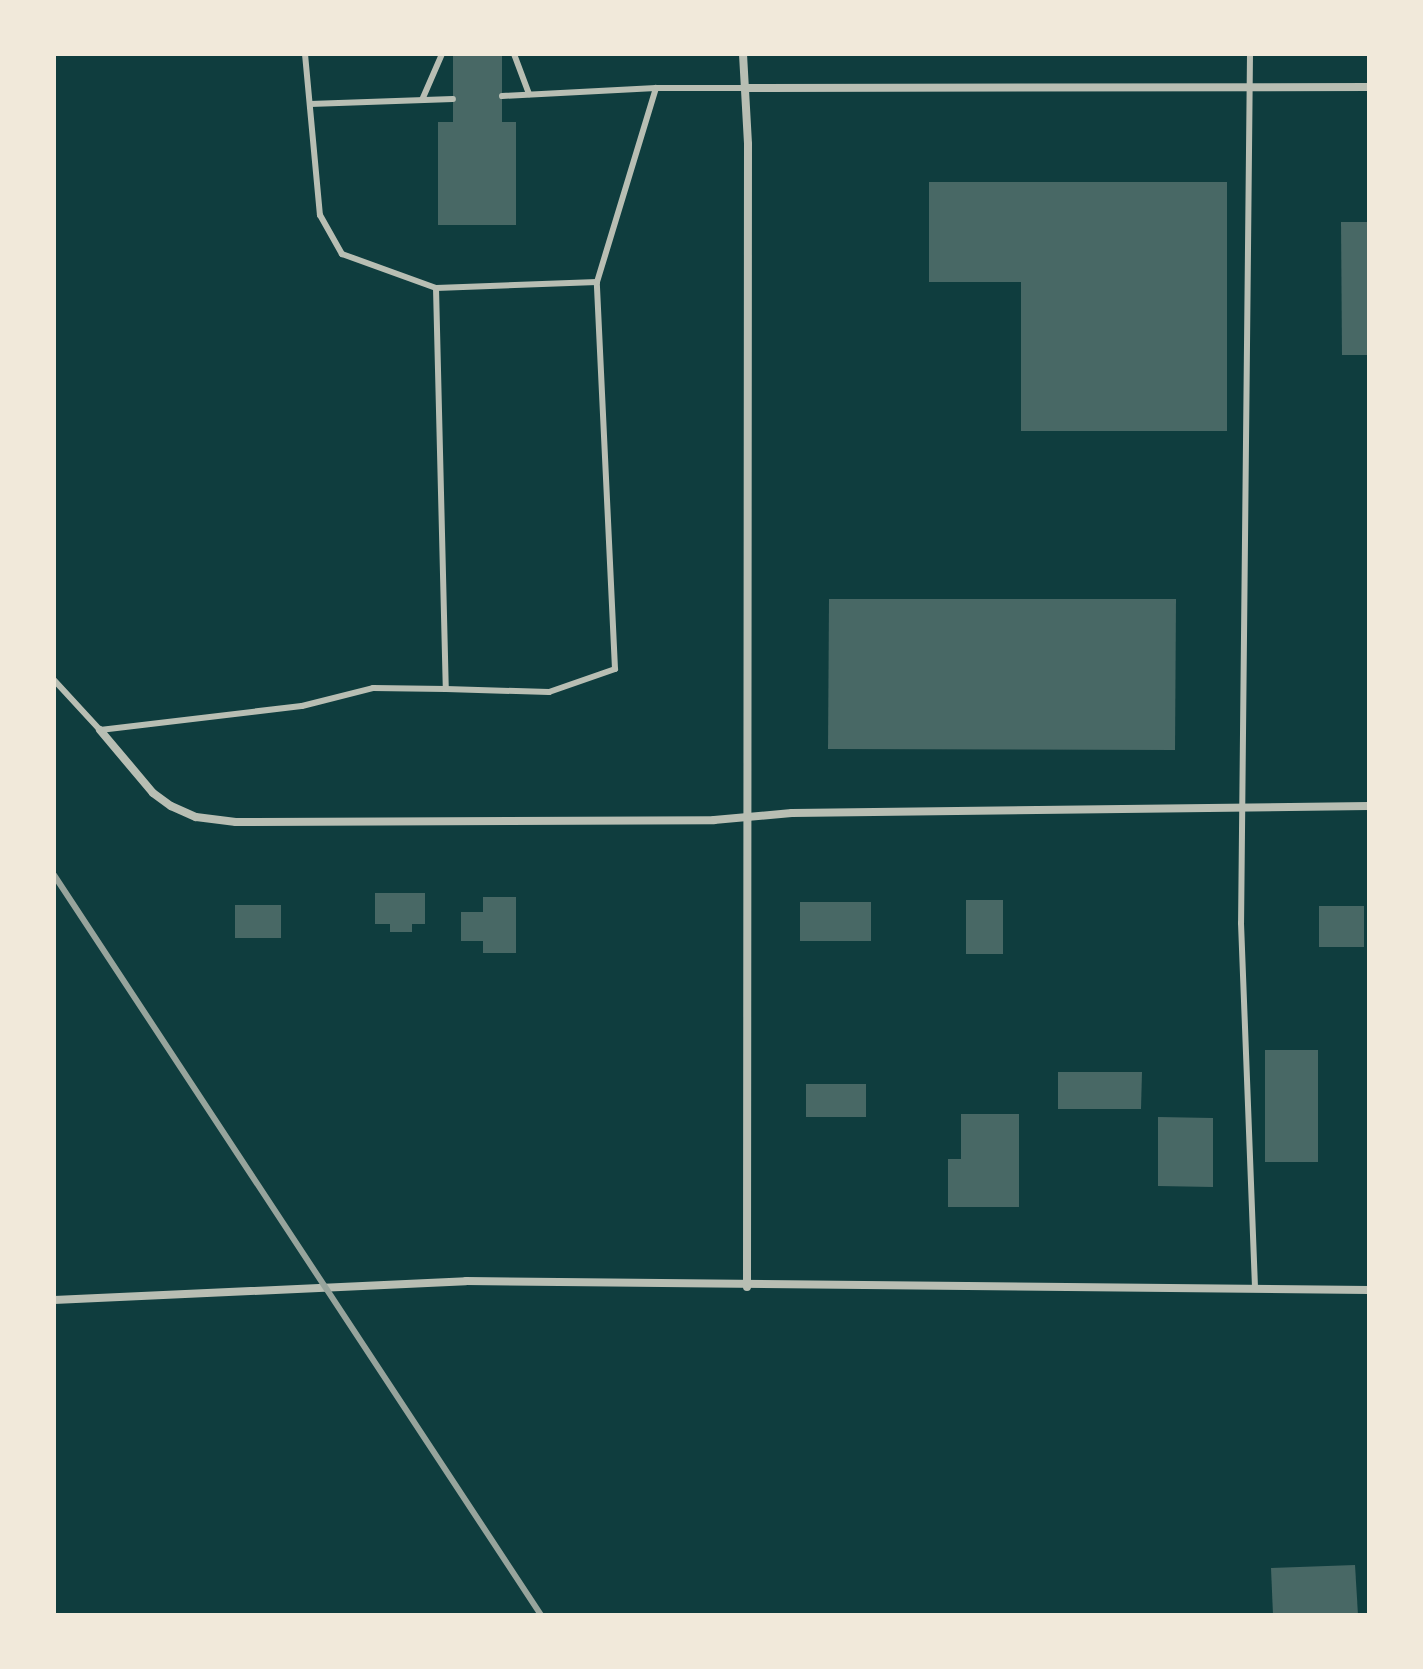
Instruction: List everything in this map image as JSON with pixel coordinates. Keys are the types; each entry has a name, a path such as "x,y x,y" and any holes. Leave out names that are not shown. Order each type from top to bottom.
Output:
{"street":[{"path":"743,54 746,88 747,1287"},
{"path":"746,88 1369,87"},
{"path":"100,730 153,793 196,817 236,822 746,818 792,813 1369,806"},
{"path":"54,1300 466,1281 747,1287 1369,1290"}],"lane":[{"path":"305,54 320,215 342,254 436,288 597,282"},
{"path":"422,100 442,54"},
{"path":"514,54 529,94"},
{"path":"1250,54 1241,806 1244,1046 1255,1289"},
{"path":"54,680 100,730 302,706 373,688 549,692 615,669 597,282 656,88"},
{"path":"502,96 656,88 746,88"},
{"path":"310,104 453,99"},
{"path":"436,288 446,689"}],"building":[{"path":"453,54 502,54 502,122 516,122 516,225 438,225 438,122 453,122"},
{"path":"929,182 1227,182 1227,431 1021,431 1021,282 929,282"},
{"path":"1341,222 1369,222 1369,355 1342,355"},
{"path":"829,599 1176,599 1175,750 828,749"},
{"path":"375,893 425,893 425,924 412,924 412,932 390,932 390,924 375,924"},
{"path":"483,897 516,897 516,953 483,953 483,941 461,941 461,912 483,912"},
{"path":"966,900 1003,900 1003,954 966,954"},
{"path":"800,902 871,902 871,941 800,941"},
{"path":"235,905 281,905 281,938 235,938"},
{"path":"1319,906 1364,906 1364,947 1319,947"},
{"path":"1265,1050 1318,1050 1318,1162 1265,1162"},
{"path":"1058,1072 1142,1072 1141,1109 1058,1109"},
{"path":"806,1084 866,1084 866,1117 806,1117"},
{"path":"961,1114 1019,1114 1019,1207 948,1207 948,1159 961,1159"},
{"path":"1158,1117 1213,1118 1213,1187 1158,1186"},
{"path":"1355,1565 1358,1615 1273,1615 1271,1568"}],"railway":[{"path":"54,875 541,1615"}]}
